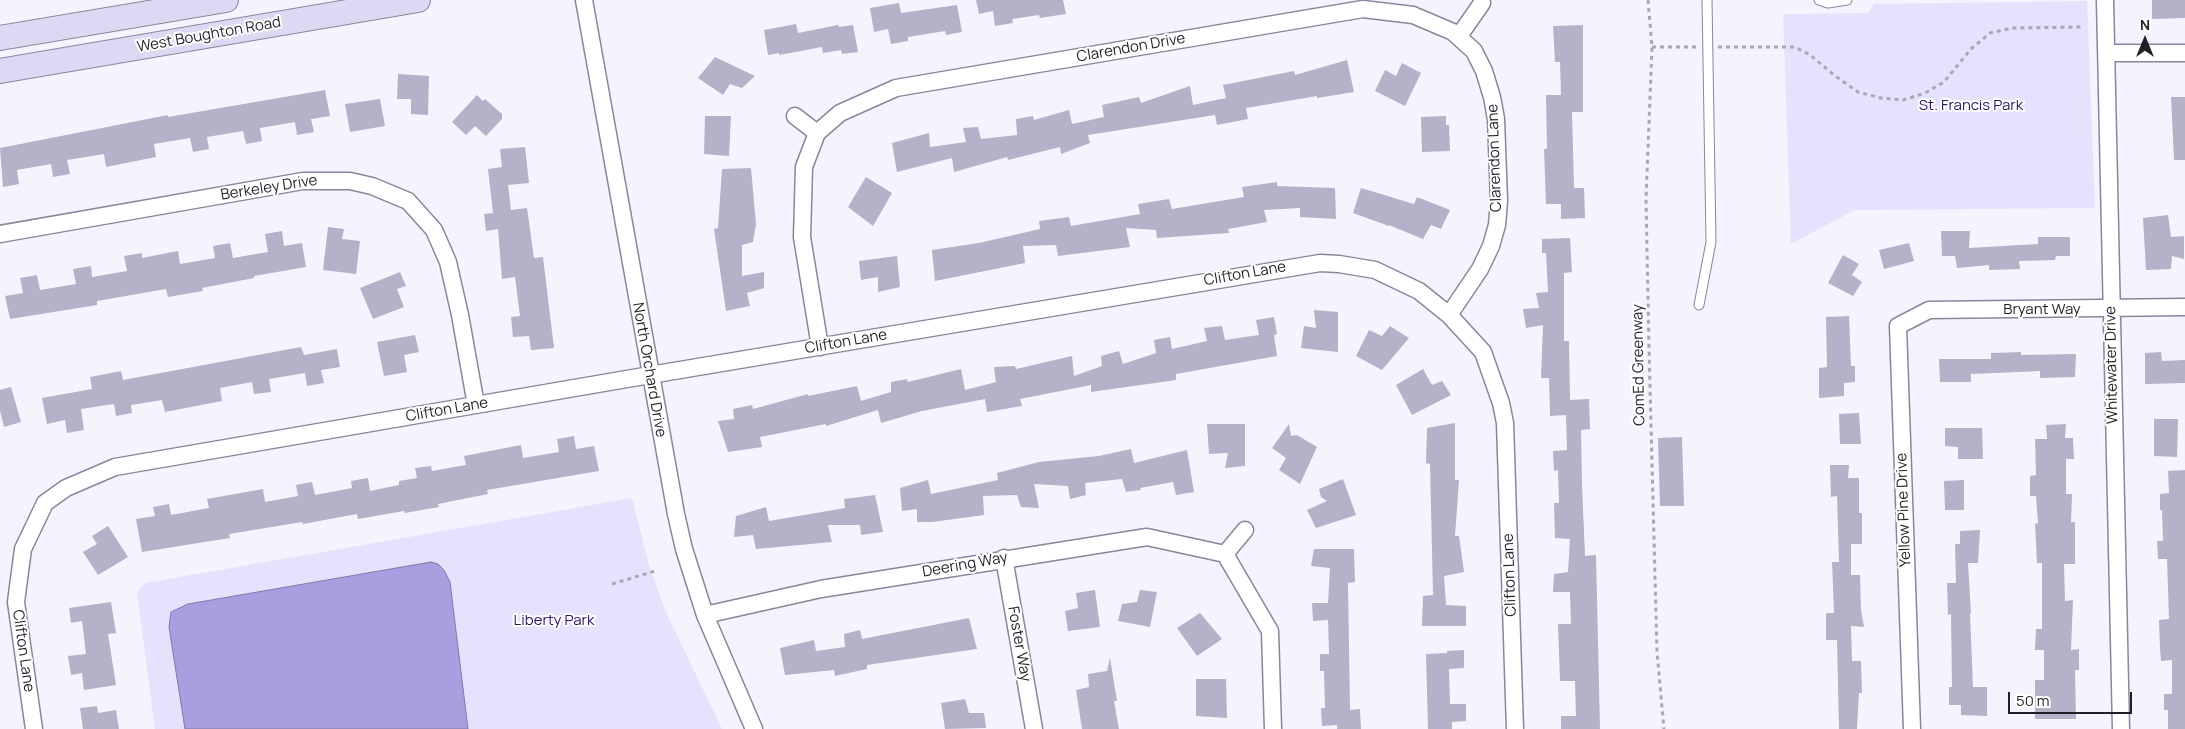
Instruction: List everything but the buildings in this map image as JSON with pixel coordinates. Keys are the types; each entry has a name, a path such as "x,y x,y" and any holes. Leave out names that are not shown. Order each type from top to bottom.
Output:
{"main road":[{"path":"0,38 226,0"},
{"name":"West Boughton Road","path":"0,70 418,0"}],"street":[{"name":"North Orchard Drive","path":"584,0 650,375 686,558 706,615 754,729"},
{"name":"Whitewater Drive","path":"2105,0 2121,729"},
{"path":"1456,34 1482,3"},
{"name":"Clarendon Drive","path":"820,347 802,237 804,166 817,133 840,113 896,88 1363,9 1413,15 1456,34"},
{"name":"Clarendon Lane","path":"1449,315 1480,269 1491,246 1497,225 1499,201 1496,119 1492,96 1484,71 1474,51 1456,34"},
{"path":"2107,53 2185,53"},
{"path":"795,116 817,133"},
{"name":"Berkeley Drive","path":"0,234 303,181 350,181 372,186 408,201 434,230 448,262 460,315 476,405"},
{"name":"Clifton Lane","path":"34,729 16,602 23,549 45,503 66,488 115,467 1320,263 1374,270 1419,291 1449,315 1483,352 1501,402 1505,423 1515,729"},
{"name":"Bryant Way","path":"1929,310 2185,308"},
{"name":"Yellow Pine Drive","path":"1912,729 1898,326 1929,310"},
{"path":"1245,530 1225,554 1270,631 1273,729"},
{"name":"Deering Way","path":"706,615 821,589 1147,536 1225,554"},
{"name":"Foster Way","path":"1004,558 1034,729"}],"lane":[{"path":"1699,306 1711,242 1707,0"},
{"path":"1819,0 1828,3 1847,0"}],"path":[{"name":"ComEd Greenway","path":"1648,0 1652,47 1646,208 1657,652 1664,729"},
{"path":"1652,47 1794,47 1809,54 1858,92 1881,98 1903,100 1925,94 1944,82 1971,48 1990,33 2012,28 2084,27"},
{"path":"612,584 655,571"}],"green space":[{"name":"St. Francis Park","path":"2087,1 2095,208 1855,210 1791,244 1783,14 1868,13 1874,4"},
{"name":"Liberty Park","path":"632,498 650,568 665,610 722,729 155,729 137,592 145,583"}],"shaded area":[{"path":"431,562 438,564 444,570 450,582 468,729 185,729 169,627 171,612 188,604"}]}
